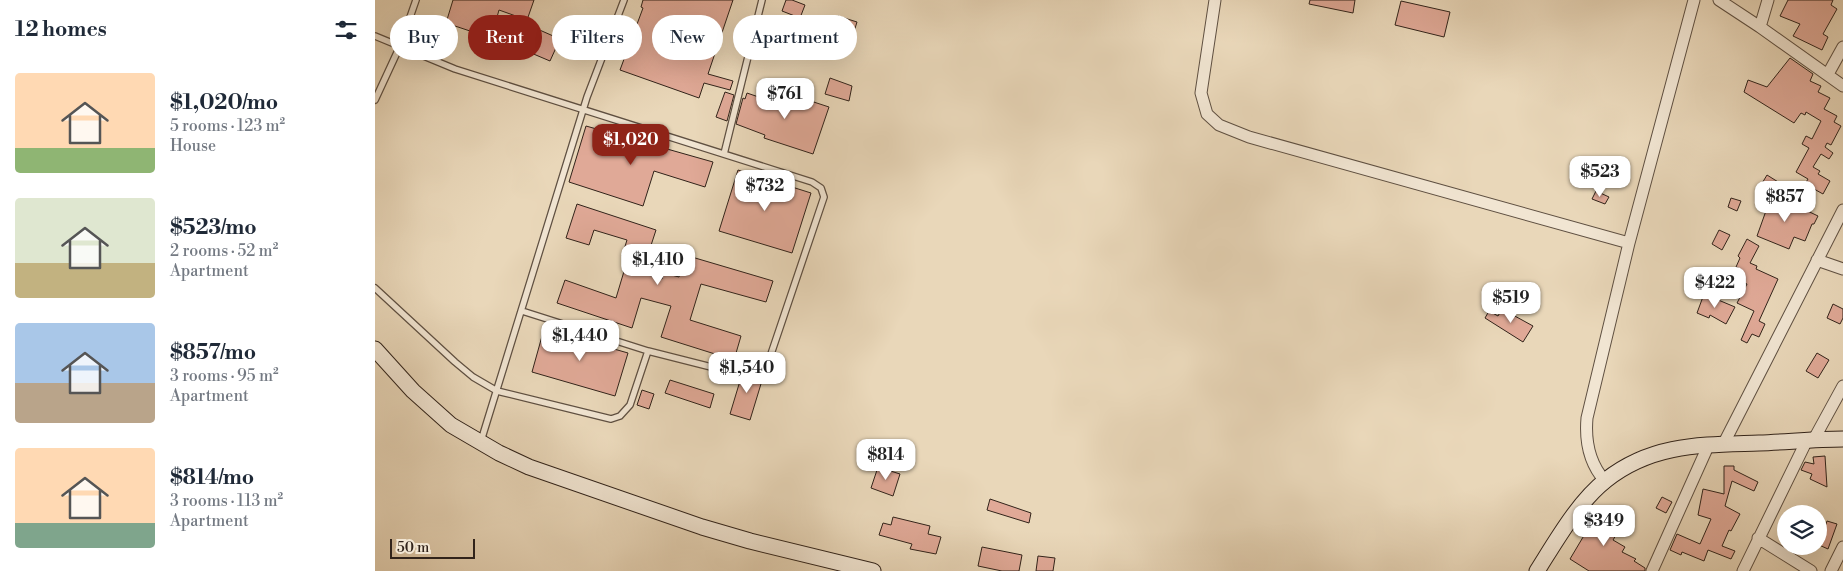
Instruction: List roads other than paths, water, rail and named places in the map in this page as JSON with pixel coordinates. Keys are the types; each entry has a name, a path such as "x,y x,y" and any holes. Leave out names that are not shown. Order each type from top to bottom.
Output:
{"street":[{"path":"1215,0 1201,93 1207,114 1219,125 1249,137 1629,243"},
{"path":"1605,481 1599,474 1588,448 1585,434 1587,418 1629,243 1694,0"},
{"path":"1719,0 1843,86"},
{"path":"1760,27 1768,0"},
{"path":"1828,74 1843,47"},
{"path":"1725,443 1843,210"},
{"path":"1817,260 1843,268"},
{"path":"375,349 413,391 451,425 481,443 529,467 702,527 873,571"},
{"path":"1743,571 1758,538 1810,439 1843,386"},
{"path":"1537,571 1585,501 1605,481 1633,462 1657,452 1709,444 1843,439"},
{"path":"1652,571 1709,444"},
{"path":"1758,538 1811,571"},
{"path":"1831,571 1843,547"}],"lane":[{"path":"411,15 417,0"},
{"path":"481,443 583,109 624,0"},
{"path":"724,154 762,0"},
{"path":"375,36 390,42"},
{"path":"375,100 394,60"},
{"path":"433,60 455,69 812,182 821,188 824,197 771,354 763,365 735,367 727,371 648,351 522,311"},
{"path":"375,288 455,362 473,377 497,391 611,419 620,416 630,405 648,351"}]}
